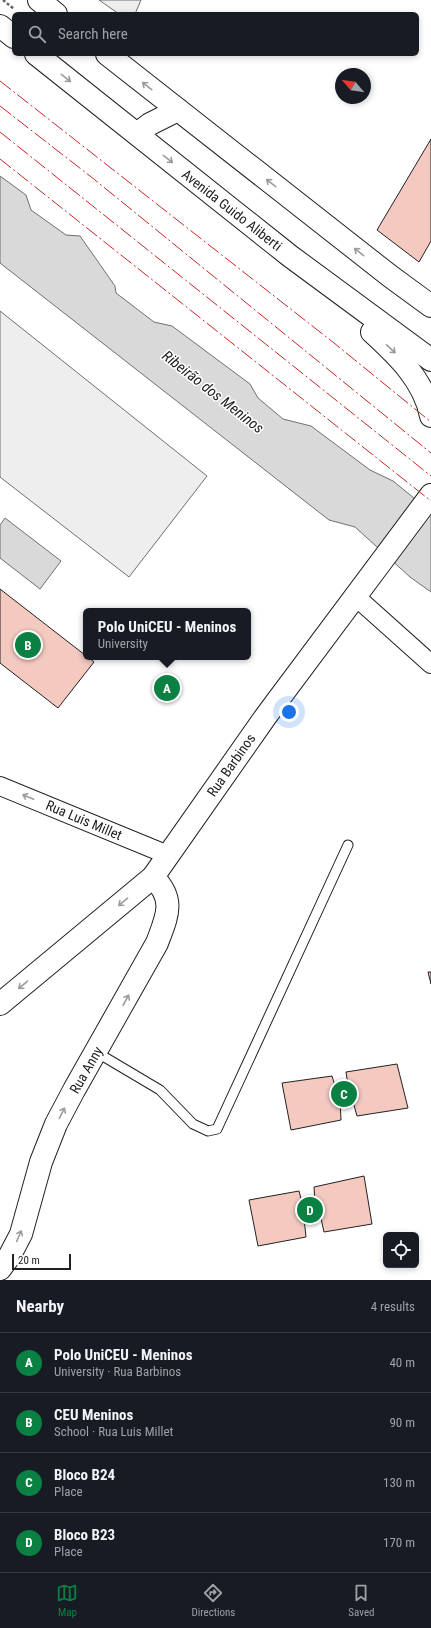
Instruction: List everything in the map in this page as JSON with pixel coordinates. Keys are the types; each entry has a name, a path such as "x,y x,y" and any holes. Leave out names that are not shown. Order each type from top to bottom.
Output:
{"main road":[{"path":"39,0 54,12"},
{"path":"0,26 12,35"},
{"name":"Avenida Guido Aliberti","path":"39,56 290,256 431,360"},
{"path":"110,56 390,276 431,306"},
{"path":"137,134 150,124 178,110"},
{"path":"290,256 399,356 419,382 431,416"},
{"path":"390,276 431,296"},
{"name":"Rua Barbinos","path":"0,1004 153,877 266,716 429,497"},
{"name":"Rua Anny","path":"0,1269 9,1257 21,1234 41,1162 56,1124 157,943 166,920 168,904 165,894 159,883 153,877"}],"street":[{"path":"355,596 431,664"},
{"name":"Rua Luis Millet","path":"0,786 168,855"}],"lane":[{"path":"96,1052 160,1090 193,1124 208,1131 217,1129 348,845"}],"path":[{"path":"3,0 15,9"}],"shaded area":[{"path":"99,0 141,0 136,12 116,12"},
{"path":"0,311 207,476 129,577 0,477"}],"water":[{"name":"Ribeirão dos Meninos","path":"0,176 26,195 31,210 66,235 80,236 115,286 116,293 154,322 172,326 250,384 258,398 283,419 311,426 370,470 393,481 431,512 431,592 410,577 355,527 329,520 0,263"},
{"path":"5,518 61,561 40,589 0,558 0,525"}],"building":[{"path":"431,139 431,241 419,262 377,230"},
{"path":"0,589 83,653 83,660 91,660 94,662 58,708 0,663"},
{"path":"428,972 431,972 431,984"},
{"path":"397,1064 408,1108 357,1116 352,1098 340,1100 341,1120 291,1130 282,1083 332,1076 336,1089 348,1085 346,1072"},
{"path":"364,1176 372,1224 324,1232 320,1214 304,1218 306,1237 258,1246 249,1200 299,1191 303,1206 315,1202 314,1187"}],"power":[{"path":"0,81 334,343 431,422"},
{"path":"0,106 90,176 431,453"},
{"path":"0,132 431,476"},
{"path":"0,159 431,501"}],"place":[{"name":"CEU Meninos","path":"28,645"},
{"name":"Polo UniCEU - Meninos","path":"167,688"},
{"name":"Bloco B24","path":"344,1094"},
{"name":"Bloco B23","path":"310,1210"}]}
